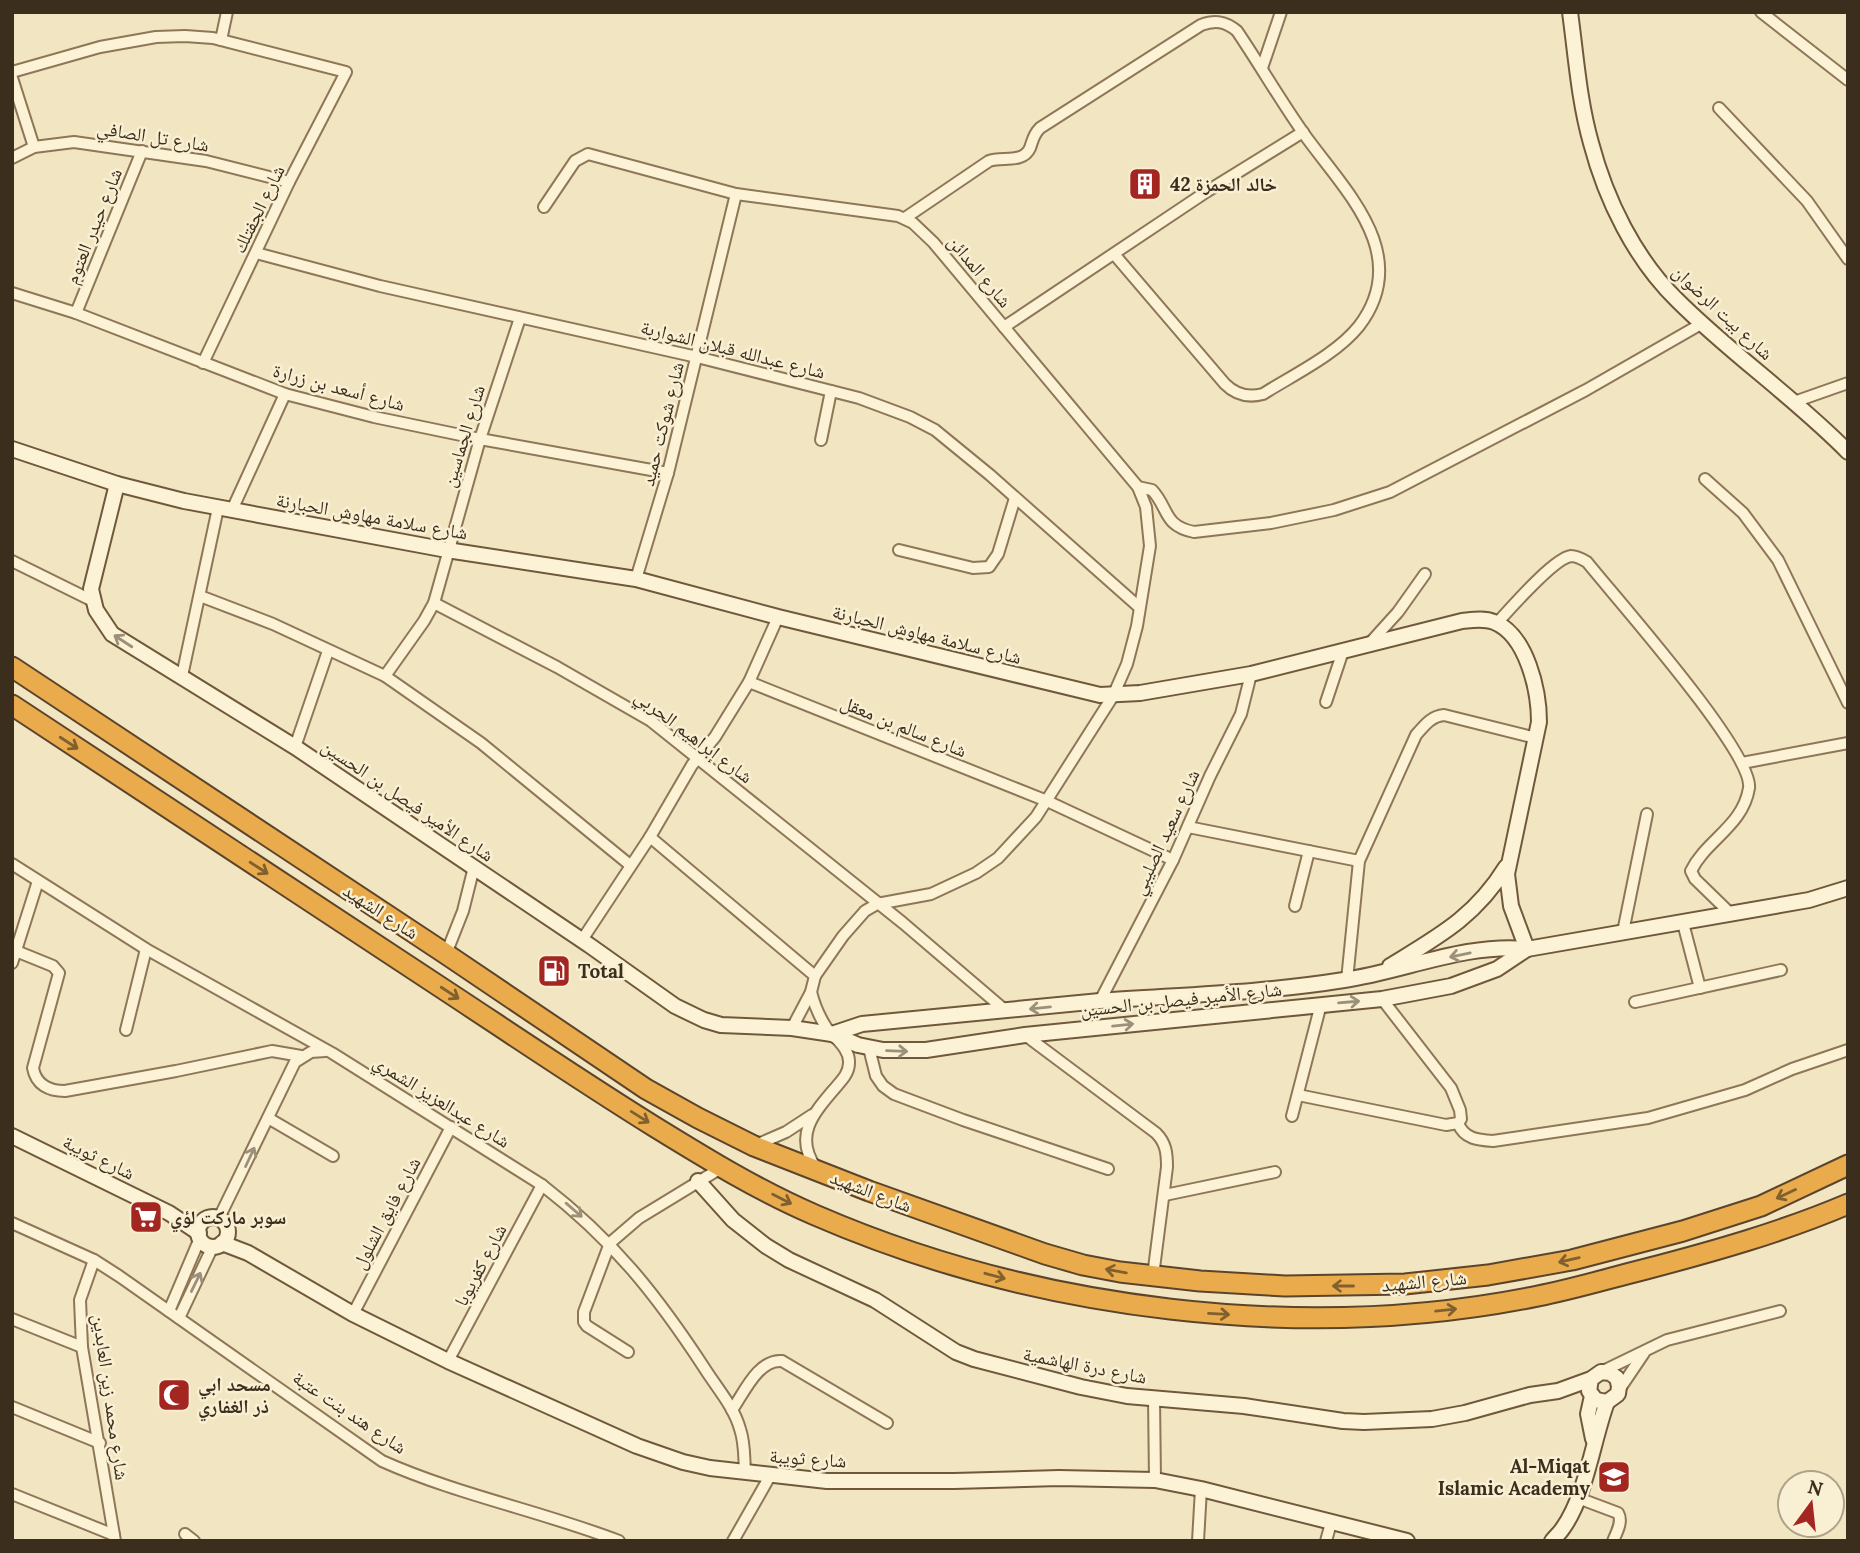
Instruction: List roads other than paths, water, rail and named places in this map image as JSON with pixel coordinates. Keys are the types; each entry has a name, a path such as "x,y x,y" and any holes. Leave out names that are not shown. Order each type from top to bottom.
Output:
{"highway":[{"name":"شارع الشهيد","path":"12,667 646,1089 754,1146 880,1195 1083,1265 1153,1276 1253,1285 1362,1286 1447,1281 1530,1269 1648,1241 1761,1206 1848,1166"},
{"name":"شارع الشهيد","path":"12,705 580,1080 721,1168 836,1224 904,1249 1010,1280 1153,1308 1242,1315 1328,1317 1420,1313 1536,1297 1735,1245 1803,1223 1848,1204"}],"street":[{"path":"12,72 100,47 156,37 202,36 221,40 227,12"},
{"path":"1114,254 1225,384 1236,392 1249,396 1263,394 1332,350 1356,329 1368,311 1378,281 1377,248 1366,218 1303,132 1224,12"},
{"path":"1262,68 1281,12"},
{"name":"شارع بيت الرضوان","path":"1570,12 1581,97 1591,143 1602,178 1640,256 1670,293 1701,324 1794,402 1848,452"},
{"path":"1761,12 1848,80"},
{"path":"905,218 989,161 996,158 1014,160 1027,152 1040,128 1201,25 1216,22 1231,26"},
{"name":"شارع الجفتلك","path":"203,363 289,182 346,72 221,40"},
{"path":"12,78 34,146"},
{"path":"1719,108 1807,201 1848,259"},
{"path":"1004,327 1206,192 1303,132"},
{"name":"شارع تل الصافي","path":"12,158 34,146 74,142 206,161 289,182"},
{"name":"شارع حيدر العتوم","path":"76,313 142,151"},
{"name":"شارع المدائن","path":"544,207 575,161 588,154 736,194 905,218 927,235 1138,487 1146,507 1150,547 1130,654 1114,696 1037,817 999,858 931,894 877,904"},
{"name":"شارع شوكت حميد","path":"636,579 668,473 736,194"},
{"name":"شارع عبدالله قبلان الشواربة","path":"256,253 380,286 698,357 883,406 935,430 1139,607"},
{"name":"شارع أسعد بن زرارة","path":"12,293 76,313 285,394 373,417 668,473"},
{"name":"شارع الجماسين","path":"385,676 424,621 433,603 480,439 520,318"},
{"path":"1138,487 1155,492 1172,523 1194,532 1271,523 1343,508 1390,492 1433,472 1601,382 1701,324"},
{"path":"1794,402 1848,383"},
{"path":"821,440 831,391"},
{"path":"182,676 200,596 225,509 285,394"},
{"name":"شارع سلامة مهاوش الحبارنة","path":"12,449 117,484 225,509 447,550 636,579 1086,693 1114,696 1140,693 1251,674 1462,621 1480,619 1497,623"},
{"path":"1705,479 1743,513 1778,560 1848,703"},
{"path":"93,601 93,576 117,484"},
{"path":"899,550 973,568 989,566 998,554 1014,498"},
{"path":"1527,949 1508,895 1509,863 1536,738 1539,709 1533,674 1516,642 1497,623 1538,580 1571,556 1587,562 1673,663 1742,763 1749,784 1740,814 1692,871 1695,879 1730,913"},
{"path":"12,561 93,601"},
{"path":"1370,644 1425,574"},
{"path":"200,596 273,624 385,676 481,743 631,865"},
{"name":"شارع الأمير فيصل بن الحسين","path":"93,601 102,622 112,634 295,747 688,1013 721,1024 792,1028 832,1034 869,1048 919,1051 1025,1035 1382,999 1451,986 1497,969 1527,949"},
{"name":"شارع إبراهيم الحربي","path":"433,603 606,694 651,721 1006,1011"},
{"path":"582,940 749,682 778,617"},
{"path":"295,747 328,651"},
{"path":"1326,702 1343,651"},
{"name":"شارع سعيد الصليبي","path":"1100,1002 1173,860 1241,714 1251,674"},
{"name":"شارع سالم بن معقل","path":"749,682 1047,801 1173,860"},
{"path":"1347,980 1359,861 1416,735 1429,720 1444,715 1536,738"},
{"path":"1742,763 1848,743"},
{"path":"1623,932 1647,814"},
{"path":"1188,827 1359,861"},
{"path":"650,837 815,976"},
{"path":"1295,906 1309,851"},
{"path":"1382,971 1446,932 1472,912 1492,889 1509,863"},
{"name":"شارع عبدالعزيز الشمري","path":"12,864 146,949 332,1053 542,1185 610,1243 662,1305 732,1410 742,1437 745,1472"},
{"path":"446,954 463,911 474,867"},
{"path":"38,881 14,957 53,966 60,973 33,1068 39,1082 52,1090 65,1091 176,1072 272,1051 301,1056 322,1050 332,1053"},
{"name":"شارع الأمير فيصل بن الحسين","path":"832,1034 862,1024 1100,1002 1223,995 1347,980 1480,951 1527,949 1809,900 1848,888"},
{"path":"792,1028 811,992 815,976 856,920 877,904"},
{"path":"1683,922 1700,988"},
{"path":"126,1030 146,949"},
{"path":"1635,1002 1781,970"},
{"path":"754,1146 786,1132 814,1113 848,1069 846,1052 821,1018 811,992"},
{"path":"1382,999 1455,1096 1461,1115 1458,1124 1462,1132 1469,1137 1493,1141 1637,1120 1745,1090 1792,1069 1848,1050"},
{"path":"1292,1116 1321,1004"},
{"path":"1025,1035 1160,1137 1167,1156 1165,1195 1153,1276"},
{"path":"869,1048 876,1076 883,1086 894,1094 1108,1169"},
{"path":"174,1314 290,1069 301,1056"},
{"path":"1298,1095 1446,1125 1458,1124"},
{"path":"814,1113 806,1136 807,1148 817,1170"},
{"path":"268,1118 333,1156"},
{"name":"شارع فايق الشلول","path":"353,1314 451,1127"},
{"name":"شارع ثويبة","path":"12,1136 212,1233 353,1314 448,1361 659,1455 710,1468 827,1481 1059,1478 1155,1480 1407,1541"},
{"path":"628,1352 584,1322 584,1312 610,1243 639,1218 721,1168"},
{"path":"1165,1195 1275,1172"},
{"name":"شارع درة الهاشمية","path":"698,1181 733,1220 789,1260 875,1300 956,1352 1056,1381 1127,1396 1244,1406 1364,1422 1449,1416 1558,1391 1596,1375"},
{"name":"شارع كفريوبا","path":"448,1361 542,1185"},
{"name":"شارع هند بنت عتبة","path":"12,1223 94,1260 382,1461 415,1476 577,1525 619,1541"},
{"name":"شارع محمد زين العابدين","path":"94,1260 80,1300 82,1347 114,1538"},
{"path":"1594,1441 1588,1414 1591,1395 1589,1386 1596,1375 1667,1340 1780,1311"},
{"path":"12,1319 82,1347"},
{"path":"1591,1395 1601,1402 1615,1398 1645,1350"},
{"path":"732,1410 764,1365 782,1361 887,1423"},
{"path":"1596,1375 1614,1375 1619,1382 1619,1390"},
{"name":"شارع درة الهاشمية","path":"1558,1391 1591,1395"},
{"path":"1154,1398 1155,1480"},
{"path":"1559,1537 1578,1498 1607,1402"},
{"path":"12,1407 100,1443"},
{"path":"733,1541 770,1476"},
{"path":"1198,1541 1200,1489"},
{"path":"12,1494 114,1538"},
{"path":"1578,1498 1618,1513 1620,1523 1613,1541"},
{"path":"1326,1541 1331,1523"}],"place":[{"name":"خالد الحمزة 42","path":"1145,184"},
{"name":"Total","path":"554,971"},
{"name":"سوبر ماركت لؤي","path":"146,1217"},
{"name":"مسحد ابي ذر الغفاري","path":"174,1395"},
{"name":"Al-Miqat Islamic Academy","path":"1614,1477"}]}
